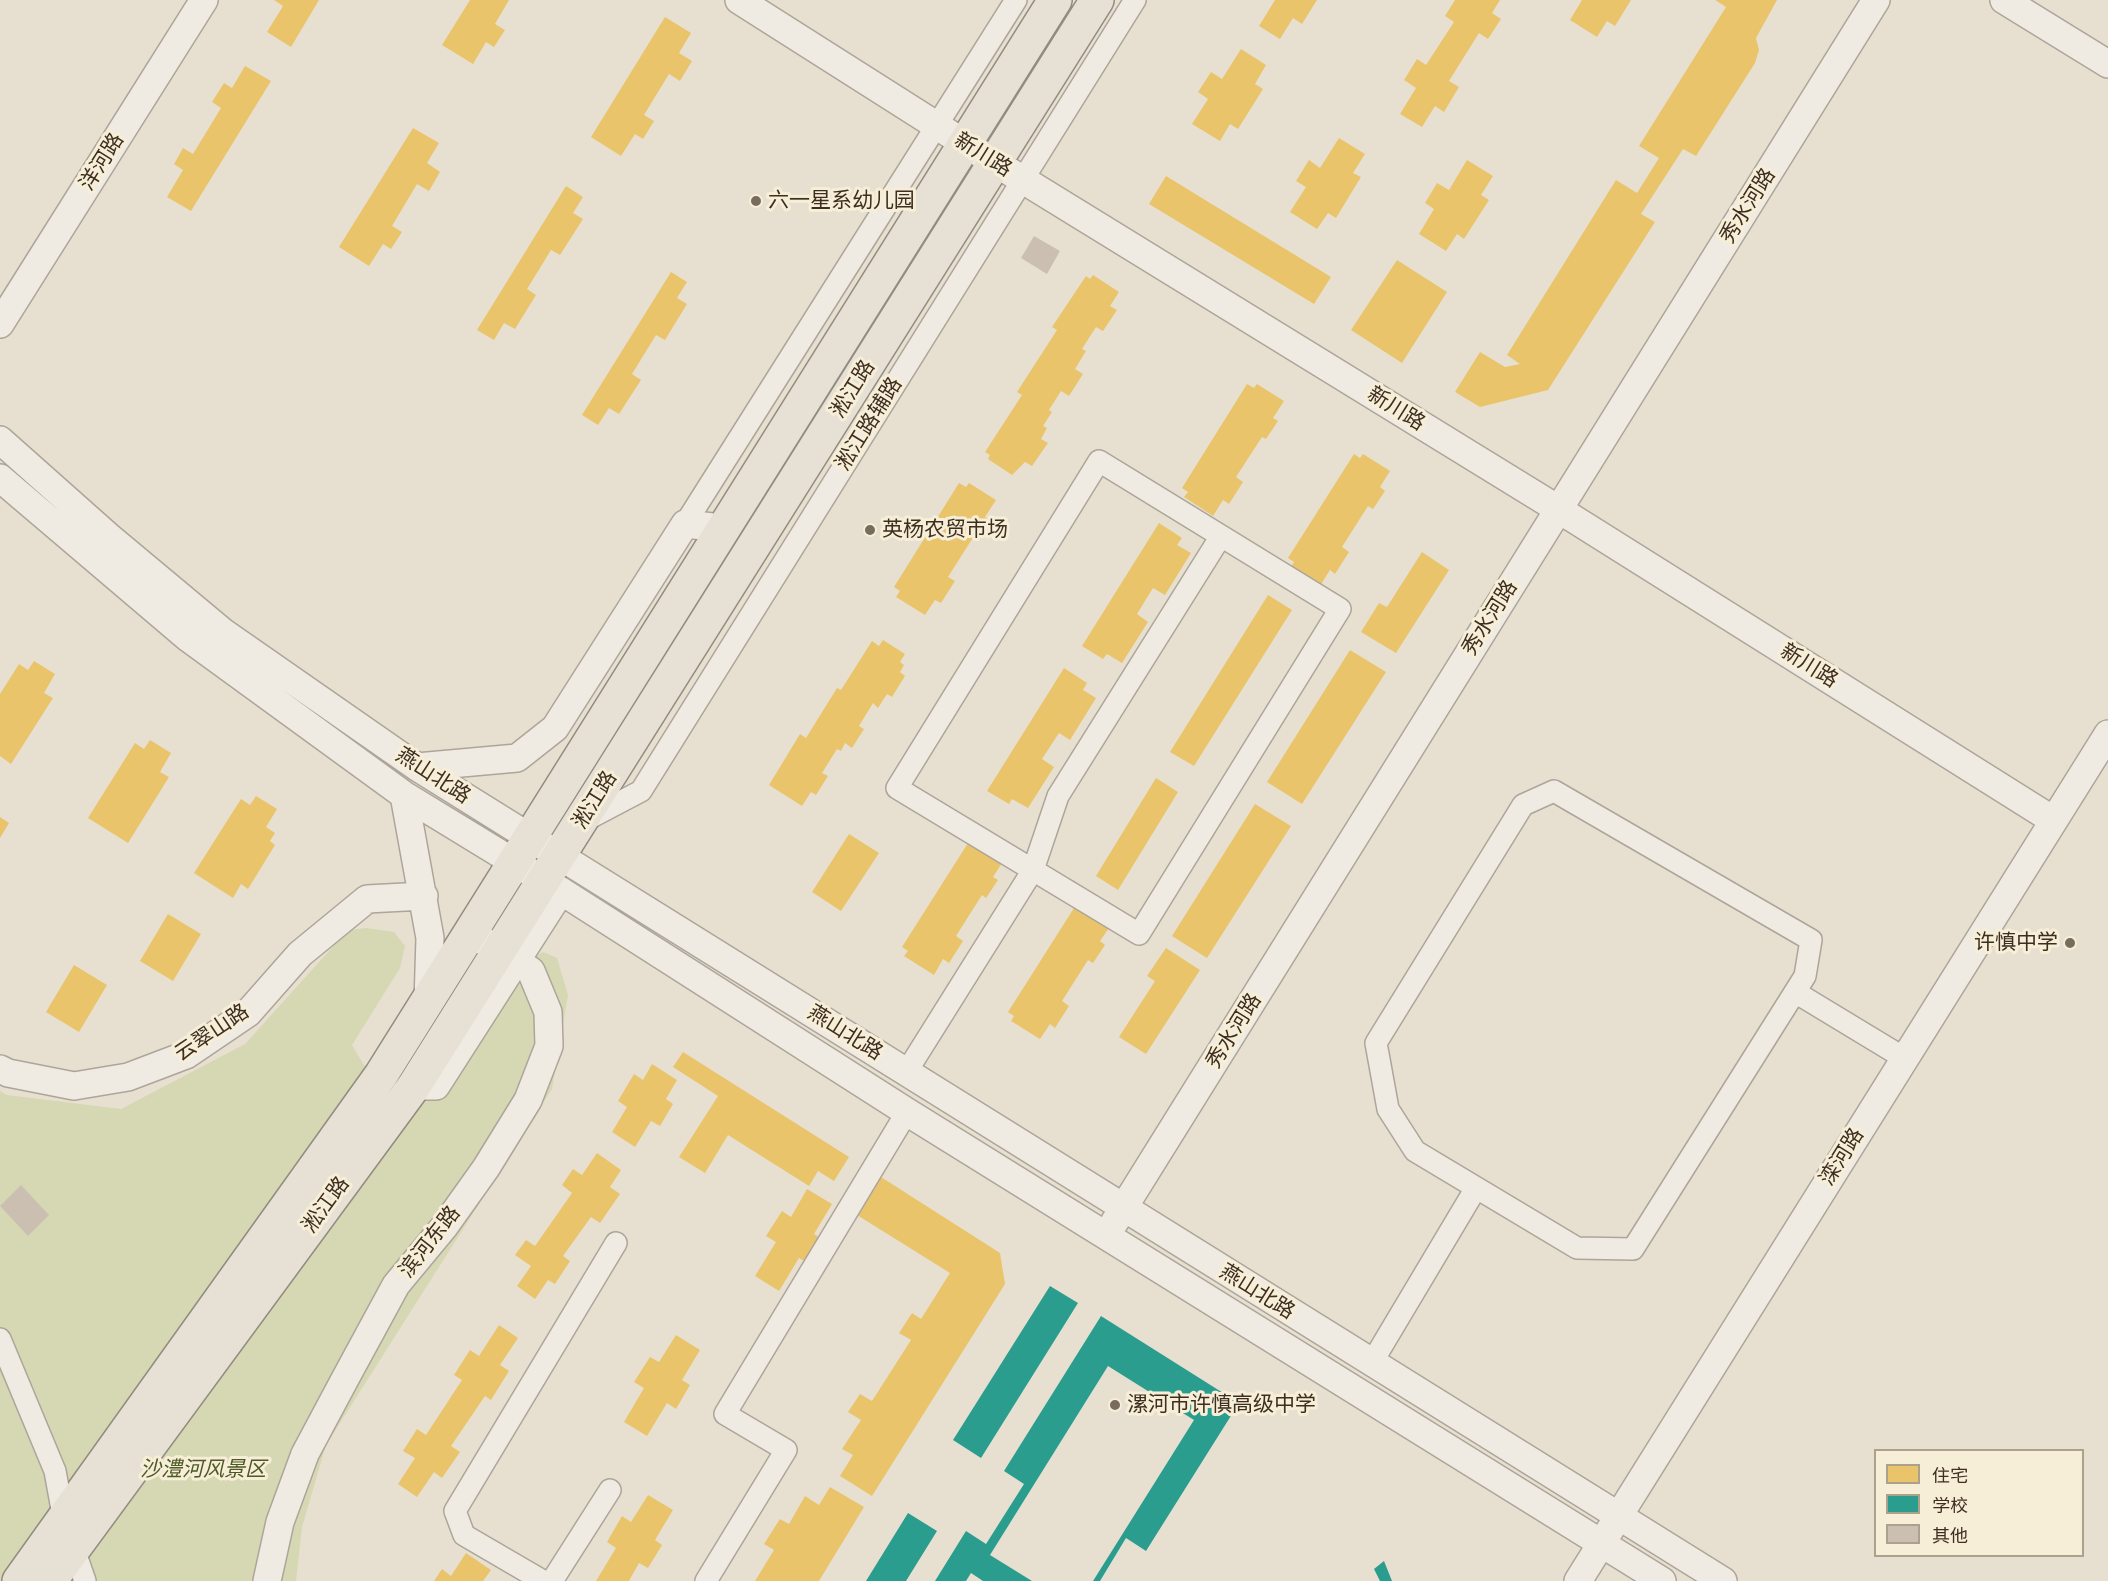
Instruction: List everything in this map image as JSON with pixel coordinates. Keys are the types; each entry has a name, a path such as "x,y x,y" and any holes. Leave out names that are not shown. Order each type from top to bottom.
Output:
{"main road":[{"name":"淞江路","path":"54,1564 428,1002 722,528 966,145 1055,0"},
{"name":"淞江路","path":"54,1564 414,1086 508,956 555,875 581,823 1096,0"}],"street":[{"name":"洋河路","path":"0,324 204,0"},
{"name":"新川路","path":"739,0 966,145 1558,509 2053,820"},
{"path":"417,767 517,758 555,728 1016,0"},
{"name":"淞江路辅路","path":"581,823 642,790 1135,0"},
{"name":"秀水河路","path":"1105,1236 1876,0"},
{"path":"2004,0 2108,64"},
{"name":"燕山北路","path":"0,440 108,536 223,632 417,767 555,875 907,1112 1662,1581"},
{"path":"1099,461 1340,609 1139,934 1033,870 897,788 1099,461"},
{"name":"燕山北路","path":"0,478 187,637 404,795 523,850"},
{"path":"685,524 722,528"},
{"path":"907,1071 1033,870 1058,796 1221,536"},
{"name":"滦河路","path":"1578,1581 2108,734"},
{"path":"1554,791 1810,940 1805,976 1795,992 1633,1249 1577,1248 1415,1151 1388,1109 1376,1043 1523,805 1554,791"},
{"path":"404,795 430,938 428,1002"},
{"name":"燕山北路","path":"555,875 907,1071 1371,1364 1723,1581"},
{"name":"云翠山路","path":"0,1068 8,1073 74,1086 128,1077 186,1055 248,1013 300,954 367,899 424,896"},
{"name":"滨河东路","path":"267,1581 280,1522 305,1454 396,1285 486,1168 528,1100 549,1046 548,1012 531,971 471,933"},
{"path":"1795,992 1904,1058"},
{"path":"706,1581 786,1450 725,1414 907,1112"},
{"path":"1371,1364 1476,1188"},
{"path":"543,1581 465,1535 455,1512 616,1243"},
{"path":"0,1339 55,1471 54,1564"},
{"path":"552,1581 610,1490"}],"green space":[{"name":"沙澧河风景区","path":"366,928 394,932 405,946 400,968 352,1045 370,1075 412,1112 496,976 543,952 557,958 568,995 552,1089 326,1445 302,1527 296,1581 0,1581 0,1091 7,1095 121,1109 245,1044 348,930"}],"building: 住宅":[{"path":"274,0 319,0 291,47 267,32 283,6"},
{"path":"470,0 509,0 495,24 505,30 494,47 486,42 473,64 442,45"},
{"path":"1275,0 1317,0 1302,24 1293,18 1280,39 1259,26"},
{"path":"1455,0 1500,0 1492,13 1501,19 1488,39 1479,33 1449,81 1459,87 1444,112 1435,106 1422,127 1400,114 1416,88 1404,80 1417,59 1426,65 1454,22 1445,16"},
{"path":"1582,0 1631,0 1615,26 1607,21 1597,37 1570,20"},
{"path":"1715,0 1777,0 1756,38 1759,50 1755,63 1696,156 1683,149 1641,214 1655,222 1548,390 1480,407 1455,392 1480,352 1505,367 1520,364 1507,355 1616,180 1637,193 1659,158 1639,146 1726,7"},
{"path":"665,17 691,33 679,53 692,61 680,81 669,74 644,115 654,121 643,139 635,134 621,156 591,137"},
{"path":"1241,49 1266,65 1255,84 1263,89 1238,129 1230,124 1220,141 1192,124 1208,99 1198,92 1211,72 1222,79"},
{"path":"245,66 271,81 191,211 167,197 183,170 174,164 183,148 193,154 221,108 212,102 224,83 232,88"},
{"path":"413,128 439,143 427,163 440,172 429,191 417,184 392,226 402,232 391,249 383,244 369,266 339,247"},
{"path":"1339,138 1365,154 1353,173 1361,177 1336,218 1328,213 1317,229 1290,212 1306,187 1296,181 1309,160 1320,168"},
{"path":"1467,160 1493,176 1481,195 1489,200 1464,239 1457,234 1446,251 1419,234 1434,209 1425,203 1437,183 1449,190"},
{"path":"1166,176 1331,277 1314,304 1149,204"},
{"path":"566,186 583,197 573,213 583,219 560,255 551,250 527,289 536,295 515,329 504,323 494,340 477,330"},
{"path":"1397,260 1447,292 1402,363 1351,330"},
{"path":"671,272 687,282 677,298 687,304 665,340 656,335 632,374 641,380 619,414 609,408 598,425 582,415"},
{"path":"1093,275 1119,292 1110,306 1117,310 1103,331 1096,327 1082,349 1086,351 1075,369 1083,374 1069,396 1061,391 1049,410 1052,412 1043,426 1047,428 1041,439 1048,443 1032,466 1025,462 1012,475 988,459 990,455 985,452 1022,395 1017,392 1057,330 1052,327 1086,276 1090,279"},
{"path":"1247,384 1254,388 1257,384 1284,401 1273,418 1278,421 1266,439 1262,437 1236,477 1243,482 1229,504 1223,500 1213,516 1184,497 1188,492 1182,488"},
{"path":"1354,454 1360,458 1363,454 1390,471 1380,487 1385,491 1373,509 1368,506 1342,547 1349,552 1335,574 1330,570 1320,586 1291,567 1294,562 1288,558"},
{"path":"959,483 966,487 969,483 996,500 985,517 990,520 978,539 974,536 948,577 955,581 941,603 935,600 925,615 896,597 900,591 894,587"},
{"path":"1159,523 1182,538 1177,545 1191,553 1165,595 1153,588 1137,614 1148,622 1122,663 1107,654 1103,659 1082,646"},
{"path":"1422,552 1449,570 1396,653 1361,632 1379,603 1387,607"},
{"path":"1268,595 1292,610 1194,766 1170,752"},
{"path":"883,640 905,654 900,662 904,665 900,672 905,676 892,697 887,694 878,708 873,703 859,726 864,729 852,748 845,743 841,751 837,749 822,773 828,776 816,795 811,792 802,806 769,785 800,734 806,738 837,688 841,690 872,641 879,646"},
{"path":"1350,650 1386,672 1302,804 1267,782"},
{"path":"34,661 55,674 44,693 53,698 11,764 0,756 0,694 19,664 28,670"},
{"path":"1064,668 1087,683 1083,690 1096,698 1070,740 1059,733 1042,759 1054,767 1028,808 1012,799 1009,804 987,791"},
{"path":"150,740 171,753 160,772 169,777 128,843 88,818 135,743 144,749"},
{"path":"1156,778 1178,792 1118,890 1096,876"},
{"path":"256,796 277,809 266,827 275,833 270,841 275,845 248,889 241,884 233,898 194,873 241,799 250,805"},
{"path":"1255,804 1291,826 1207,958 1172,936"},
{"path":"0,817 9,823 0,838"},
{"path":"849,834 879,853 841,911 812,892"},
{"path":"968,843 974,847 977,843 1004,860 993,877 998,880 986,898 982,895 956,936 963,941 949,963 943,959 934,975 904,956 908,951 902,947"},
{"path":"1074,908 1081,912 1083,908 1111,925 1100,941 1105,945 1093,963 1088,960 1062,1001 1069,1006 1055,1028 1050,1024 1040,1039 1011,1021 1014,1016 1008,1012"},
{"path":"168,914 201,934 173,981 140,961"},
{"path":"1166,948 1200,970 1146,1054 1119,1037 1155,981 1147,976"},
{"path":"74,965 107,985 79,1032 46,1012"},
{"path":"683,1052 849,1157 834,1181 818,1171 809,1186 728,1135 705,1173 679,1157 718,1096 673,1067"},
{"path":"652,1064 677,1080 666,1099 673,1104 660,1126 651,1121 635,1147 612,1132 627,1107 618,1101 634,1074 643,1080"},
{"path":"597,1153 621,1170 610,1187 620,1194 600,1223 591,1217 563,1256 570,1261 555,1284 548,1280 535,1299 517,1286 531,1266 515,1255 526,1240 535,1246 572,1193 562,1185 573,1169 582,1175"},
{"path":"881,1177 1000,1253 1005,1284 872,1496 840,1476 853,1455 842,1449 861,1420 848,1412 860,1394 872,1401 911,1340 899,1333 912,1313 921,1319 950,1273 857,1215"},
{"path":"807,1189 832,1204 814,1234 822,1239 808,1263 799,1258 779,1291 755,1276 776,1242 766,1236 782,1211 791,1217"},
{"path":"499,1325 518,1338 500,1365 509,1371 491,1400 485,1396 451,1446 460,1452 442,1478 434,1472 417,1497 398,1484 415,1458 403,1451 417,1429 426,1435 462,1380 454,1375 470,1350 479,1356"},
{"path":"676,1335 700,1350 682,1380 690,1385 676,1409 667,1403 647,1436 624,1422 644,1388 634,1382 650,1357 659,1362"},
{"path":"830,1487 864,1507 819,1581 755,1581 774,1550 764,1544 780,1519 789,1524 805,1496 819,1505"},
{"path":"648,1495 673,1510 655,1540 662,1545 648,1568 639,1563 629,1581 596,1581 616,1548 607,1542 622,1516 631,1522"},
{"path":"466,1553 491,1570 483,1581 434,1581 442,1569 451,1576"}],"building: 学校":[{"path":"1050,1286 1078,1303 981,1458 953,1440"},
{"path":"1101,1316 1239,1403 1146,1551 1126,1538 1100,1581 1093,1581 1194,1420 1108,1366 990,1555 1032,1581 983,1581 971,1573 966,1581 935,1581 966,1531 986,1544 1024,1484 1004,1471"},
{"path":"908,1513 937,1531 906,1581 866,1581"},
{"path":"1384,1561 1392,1581 1380,1581 1374,1569"}],"building: 其他":[{"path":"1034,236 1060,251 1047,274 1021,258"},
{"path":"21,1185 49,1215 28,1236 0,1206"}],"place":[{"name":"六一星系幼儿园","path":"756,201"},
{"name":"英杨农贸市场","path":"870,530"},
{"name":"许慎中学","path":"2070,943"},
{"name":"漯河市许慎高级中学","path":"1115,1405"}]}
